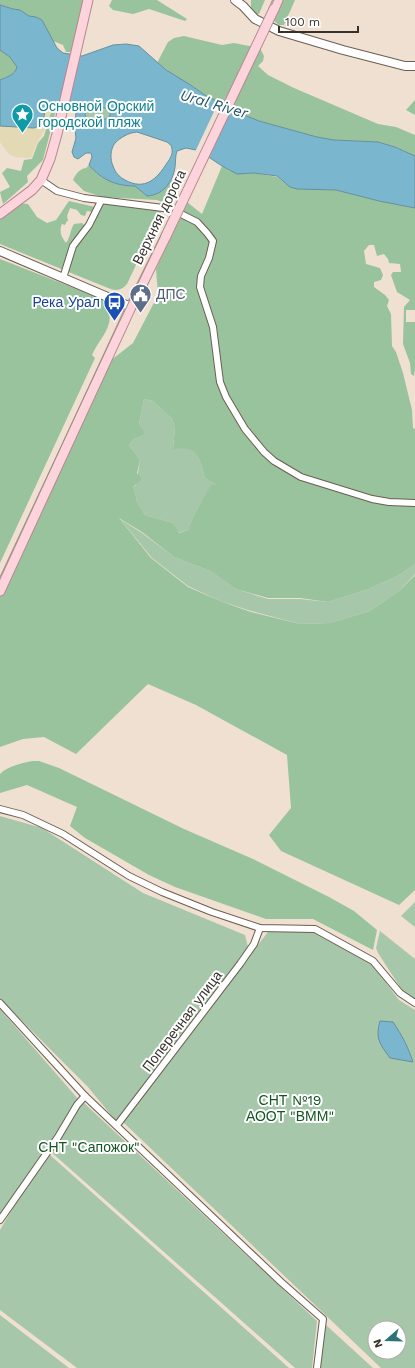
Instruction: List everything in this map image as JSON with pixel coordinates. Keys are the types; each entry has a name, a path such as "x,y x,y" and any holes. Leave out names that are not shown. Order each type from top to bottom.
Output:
{"main road":[{"path":"0,214 32,190 41,180 50,159 82,33 88,0"},
{"path":"235,0 255,19 279,31 405,66 415,66"},
{"name":"Верхняя дорога","path":"0,591 131,307 278,0"},
{"path":"0,251 131,307"}],"street":[{"path":"41,180 57,191 101,201 171,210 197,222 213,241 209,258 201,276 200,286 213,327 220,382 226,397 245,430 264,452 284,468 301,477 372,499 389,502 415,503"},
{"path":"63,278 73,246 89,225 101,201"},
{"path":"0,809 23,815 63,834 129,876 162,892 212,912 260,928 315,929 373,961 400,993 415,1003"},
{"name":"Поперечная улица","path":"117,1125 240,964 254,944 260,928"},
{"path":"0,1002 85,1096 117,1125 151,1160 323,1319 317,1368"},
{"path":"0,1220 58,1137 77,1105 85,1096"}],"green space":[{"path":"0,0 83,0 72,52 66,52 63,45 53,41 42,20 0,5"},
{"path":"112,0 157,0 187,19 185,21 149,9 133,14 113,10 109,6"},
{"path":"251,0 265,0 259,14 256,15 251,10"},
{"path":"283,0 295,0 284,25 279,25 273,20"},
{"path":"184,36 222,45 234,43 260,48 264,56 263,61 258,66 268,75 294,88 378,124 396,127 415,135 415,156 396,147 378,142 334,140 317,137 259,121 215,101 179,79 157,63 168,42 174,38"},
{"path":"0,50 10,57 17,67 13,74 0,80"},
{"path":"415,100 415,115 406,110"},
{"path":"57,106 43,160 27,176 28,182 3,204 0,192 10,187 2,173 7,168 21,171 24,160 32,159 38,143 44,136 51,112"},
{"path":"97,106 110,110 110,116 106,119 89,122 86,118 88,109"},
{"path":"89,165 109,181 121,185 135,186 149,195 153,195 161,191 172,179 173,186 165,203 157,200 102,197 84,191 73,180 81,169 86,168"},
{"path":"222,166 230,171 277,177 286,184 297,189 336,190 415,208 415,310 406,310 406,322 415,322 414,376 411,374 410,363 403,344 404,307 410,300 397,292 391,275 393,272 401,272 400,264 389,263 384,254 377,256 374,245 369,245 364,251 366,264 380,268 383,275 381,280 374,282 374,287 389,300 387,306 391,314 392,346 396,352 403,373 412,410 413,428 415,429 415,564 399,575 369,589 328,602 300,598 268,598 236,589 210,571 174,557 142,532 119,518 151,558 188,587 220,601 251,612 300,624 330,623 370,611 400,590 415,575 415,890 399,905 281,851 269,835 291,808 287,755 196,705 148,684 76,754 44,737 23,739 0,747 0,597 110,361 133,343 158,295 156,269 187,202 202,214","holes":["144,399 153,401 172,419 175,428 173,449 187,449 196,454 205,478 216,484 211,485 193,517 188,530 179,533 173,523 145,515 137,502 133,487 142,479 137,473 140,460 129,445 134,439 142,436 144,432 139,424"]},
{"path":"69,201 95,207 93,212 87,211 85,216 81,215 77,210 70,208 67,216 68,221 65,225 62,224 61,229 62,236 66,243 74,224 82,223 88,229 103,204 154,208 161,212 127,284 123,288 114,290 108,288 0,244 0,218 12,208 20,204 28,204 37,217 47,223 56,220"},
{"path":"0,259 102,299 107,307 109,321 108,328 92,355 95,358 0,563"},
{"path":"144,399 153,401 172,419 175,428 173,448 187,449 196,454 205,478 217,484 211,486 193,517 188,530 178,533 173,523 145,515 137,502 133,487 136,485 140,460 129,445 134,439 142,436 139,424"},
{"path":"120,519 142,533 174,557 210,571 236,589 268,599 300,599 328,602 369,589 399,575 415,564 415,574 400,590 370,611 330,623 300,624 220,601 188,586 152,558"},
{"path":"39,761 59,768 184,829 253,859 329,897 354,911 377,930 373,950 313,919 266,919 175,887 149,875 85,838 70,826 77,807 27,785 0,793 0,774 3,771 20,764"},
{"path":"0,816 42,828 143,893 245,935 248,947 116,1121 88,1087 0,999"},
{"path":"415,902 415,927 401,916"},
{"path":"380,931 415,959 415,999 402,990 378,953 376,948"},
{"name":"СНТ №19 АООТ \"ВММ\"","path":"268,932 313,932 372,964 399,1000 415,1010 415,1368 381,1368 373,1360 407,1360 407,1320 367,1320 367,1355 123,1122"},
{"path":"0,1009 78,1099 47,1148 0,1216"},
{"name":"СНТ \"Сапожок\"","path":"83,1102 317,1321 312,1368 295,1368 51,1152"},
{"path":"50,1155 289,1368 77,1368 0,1310 0,1230 21,1194"},
{"path":"0,1315 69,1368 0,1368"},
{"path":"326,1325 373,1368 319,1368"}],"sand":[{"name":"Основной Орский городской пляж","path":"50,105 51,110 44,131 31,158 15,157 9,154 0,142 0,126 34,128 43,124 45,110"}],"water":[{"name":"Ural River","path":"0,5 20,10 29,16 42,20 57,48 63,53 82,56 113,45 126,44 139,46 166,70 205,95 237,112 259,121 317,137 334,140 378,142 395,147 415,156 415,208 336,190 297,189 290,187 277,176 254,173 237,174 204,154 196,150 186,148 177,151 174,173 166,187 158,193 147,196 135,186 122,185 99,175 89,165 92,157 91,153 86,153 78,159 74,157 72,152 76,138 76,112 71,108 61,105 50,105 45,110 43,124 34,128 0,126 0,80 13,74 17,67 10,57 0,50","holes":["92,107 102,107 110,110 110,116 106,119 89,122 87,121 85,114 88,109","137,132 167,142 172,146 172,155 163,169 150,182 144,184 132,183 119,176 114,168 111,157 111,152 115,143 125,136"]},
{"path":"380,1021 393,1022 409,1051 413,1062 390,1058 379,1041 378,1032"}],"pier":[{"path":"219,101 231,107 203,155 195,152"}],"tram line":[{"path":"0,577 116,329 274,0"}],"place":[{"name":"Основной Орский городской пляж","path":"22,134"},
{"name":"ДПС","path":"141,314"},
{"name":"Река Урал","path":"115,322"}]}
